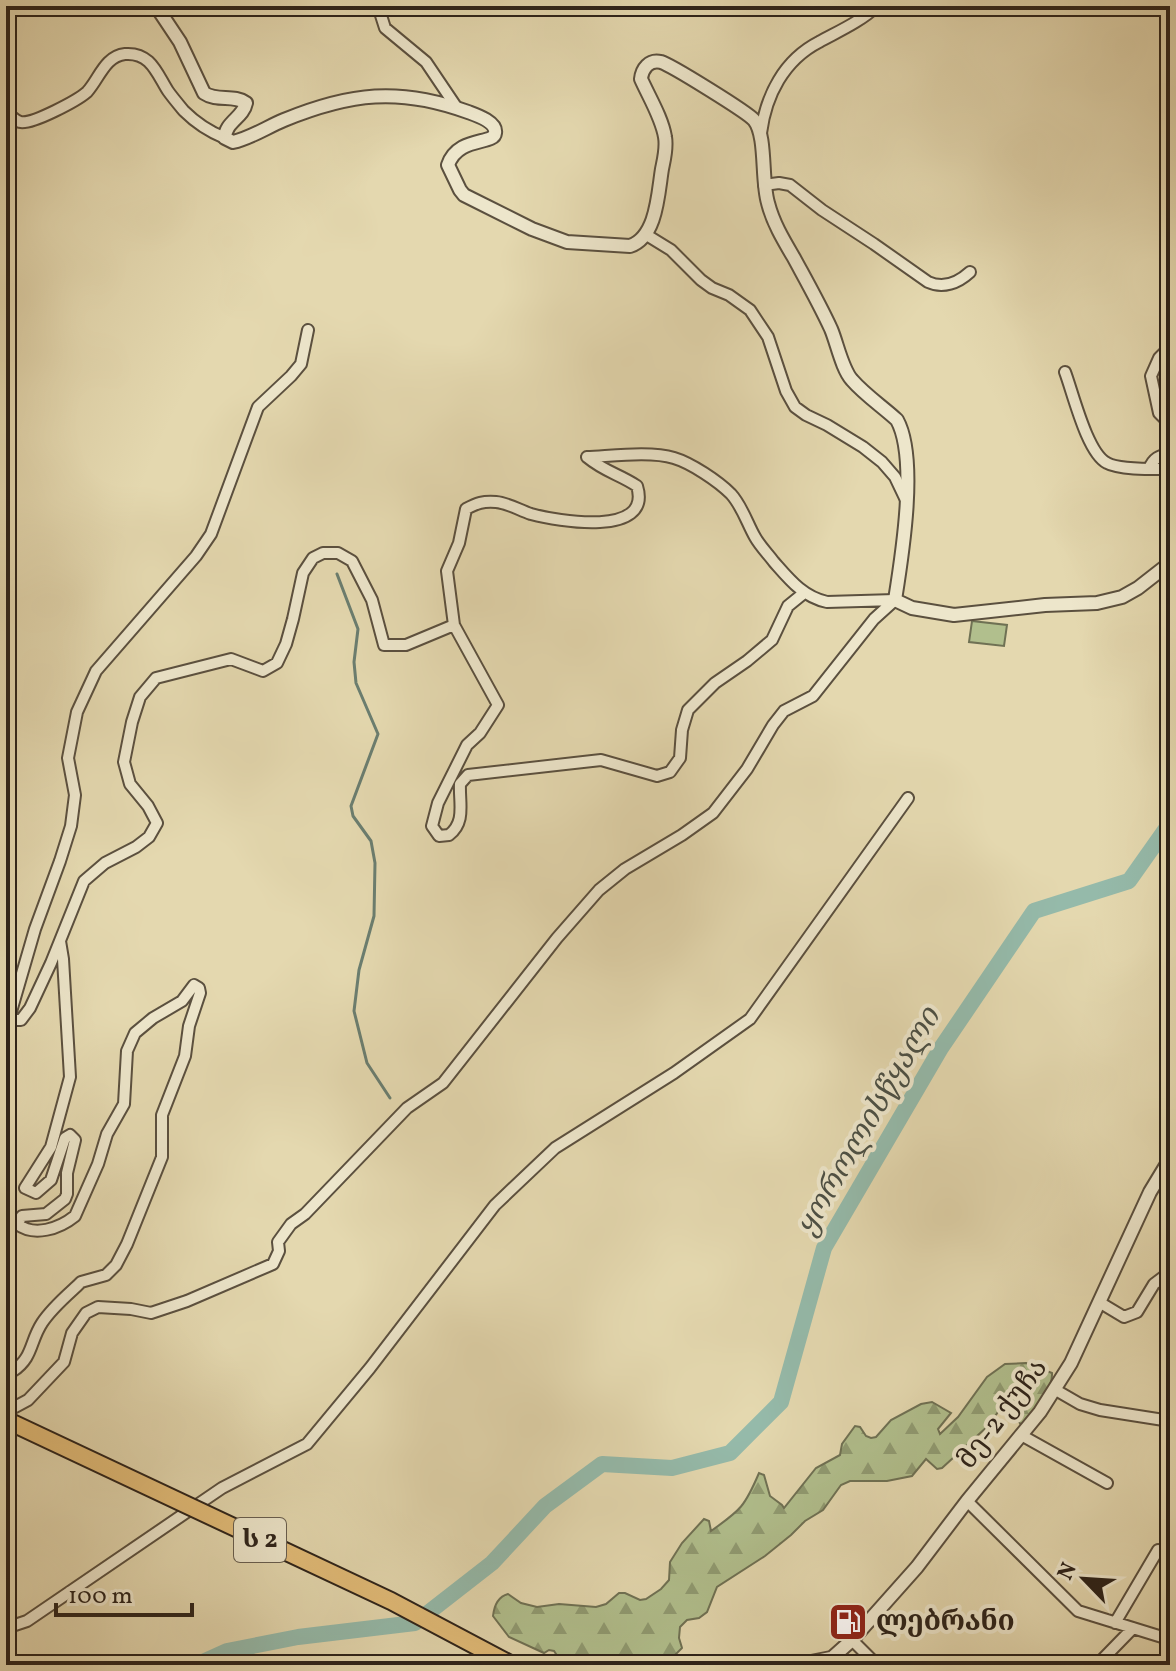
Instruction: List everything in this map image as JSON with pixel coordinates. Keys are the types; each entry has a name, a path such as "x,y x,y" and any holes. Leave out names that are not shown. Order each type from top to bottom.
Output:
{"highway":[{"name":"ს 2","path":"6,1420 391,1601 512,1665"}],"street":[{"path":"156,6 180,42 204,93 210,97 240,99 246,103 245,110 228,126 225,138"},
{"path":"378,6 385,28 426,62 457,108"},
{"path":"6,1401 15,1407 28,1400 64,1362 72,1333 86,1313 98,1307 151,1313 273,1264 279,1251 278,1242 291,1224 305,1214 407,1108 443,1083 557,938 599,890 625,869 713,813 747,769 778,718 784,711 813,696 874,619 895,600 907,502 907,464 902,428 850,378 821,308 778,229 764,185 761,133 764,112 779,79 796,57 868,15 877,6"},
{"path":"6,110 13,118 29,122 60,108 86,93 114,57 124,54 136,54 152,63 185,112 215,134 233,142 311,109 368,96 432,101 481,117 495,133 487,141 465,145 450,159 448,165 464,195 532,229 567,242 630,246 639,243 652,222 666,143 641,79 646,65 660,62 677,70 743,111 753,119 761,133"},
{"path":"6,57 6,67"},
{"path":"764,185 790,185 822,210 937,286 962,280 970,272"},
{"path":"645,234 671,250 712,288 729,295 750,310 768,337 786,391 795,407 863,447 882,462 895,477 907,502"},
{"path":"308,330 301,364 258,407 211,534 96,671 77,712 68,758 75,795 71,826 35,929 10,1015 15,1020 21,1020 30,1008 84,881 105,863 149,837 157,823 130,784 124,762 140,697 156,678 231,659 263,671 277,663 286,644 303,573 313,558 323,553 338,553 352,561 372,600 384,645 406,645 454,625"},
{"path":"1170,354 1165,352 1159,358 1151,376 1159,413 1170,419"},
{"path":"1065,372 1090,445 1098,457 1108,465 1170,469"},
{"path":"1149,469 1155,458 1170,453"},
{"path":"804,593 788,606 772,640 715,683 688,710 682,730 680,758 670,772 657,776 601,760 468,775 460,784 461,817 458,825 449,835 439,836 432,826 438,803 467,745 480,733 498,705 454,625 447,571 459,543 466,509 480,501 500,502 531,514 568,521 615,521 630,515 638,504 637,486 601,469 587,457 671,456 686,462 731,495 743,511 757,541 792,582 804,593 827,602 895,600 912,608 954,615 1097,603 1122,597 1170,563"},
{"path":"6,1628 27,1621 222,1488 307,1444 370,1368 495,1205 555,1148 674,1073 750,1019 908,798"},
{"path":"6,1369 13,1371 27,1359 40,1327 71,1291 81,1282 106,1275 116,1265 127,1244 162,1157 162,1115 185,1056 189,1026 200,993 194,985 182,1001 135,1033 127,1051 124,1104 107,1134 98,1164 75,1216 50,1230 26,1231 17,1224 22,1216 46,1214 65,1199 75,1140 70,1135 65,1138 51,1180 36,1193 25,1188 51,1147 70,1077 60,941"},
{"name":"მე-2 ქუჩა","path":"828,1661 852,1640 917,1567 1040,1412 1071,1363 1150,1192 1170,1159"},
{"path":"1099,1302 1124,1317 1137,1312 1154,1284 1170,1272"},
{"path":"1054,1389 1080,1404 1100,1410 1170,1421"},
{"path":"1021,1435 1107,1483"},
{"path":"967,1501 1078,1611 1170,1642"},
{"path":"1115,1623 1158,1550"},
{"path":"1097,1665 1133,1628"},
{"path":"852,1640 877,1665"},
{"path":"796,1665 828,1661"}],"green space":[{"path":"972,621 1007,625 1004,646 969,642"},
{"path":"1026,1363 1052,1373 1046,1395 1023,1428 1010,1408 1000,1409 989,1425 942,1468 937,1469 926,1459 912,1476 887,1481 850,1481 841,1485 823,1510 805,1521 765,1556 717,1587 707,1612 699,1618 687,1620 680,1627 682,1648 665,1665 574,1665 560,1660 554,1651 544,1653 509,1637 493,1616 499,1600 508,1594 521,1603 537,1607 559,1604 596,1607 606,1604 619,1593 646,1599 669,1580 670,1562 682,1543 704,1519 709,1521 711,1531 736,1512 746,1500 759,1473 764,1475 770,1496 784,1508 816,1468 840,1455 842,1444 855,1426 860,1427 866,1436 876,1437 891,1420 921,1404 932,1402 951,1413 938,1429 940,1434 958,1417 987,1377 1005,1364"}],"waterway":[{"path":"337,574 358,629 354,662 356,683 378,734 351,806 353,816 371,841 375,863 374,916 359,970 354,1011 367,1063 390,1098"},
{"name":"ყოროლისწყალი","path":"196,1665 227,1651 298,1637 415,1623 492,1563 545,1506 602,1464 672,1468 730,1453 781,1402 824,1248 941,1048 1034,911 1129,881 1170,823"}],"place":[{"name":"ლებრანი","path":"848,1622"}]}
